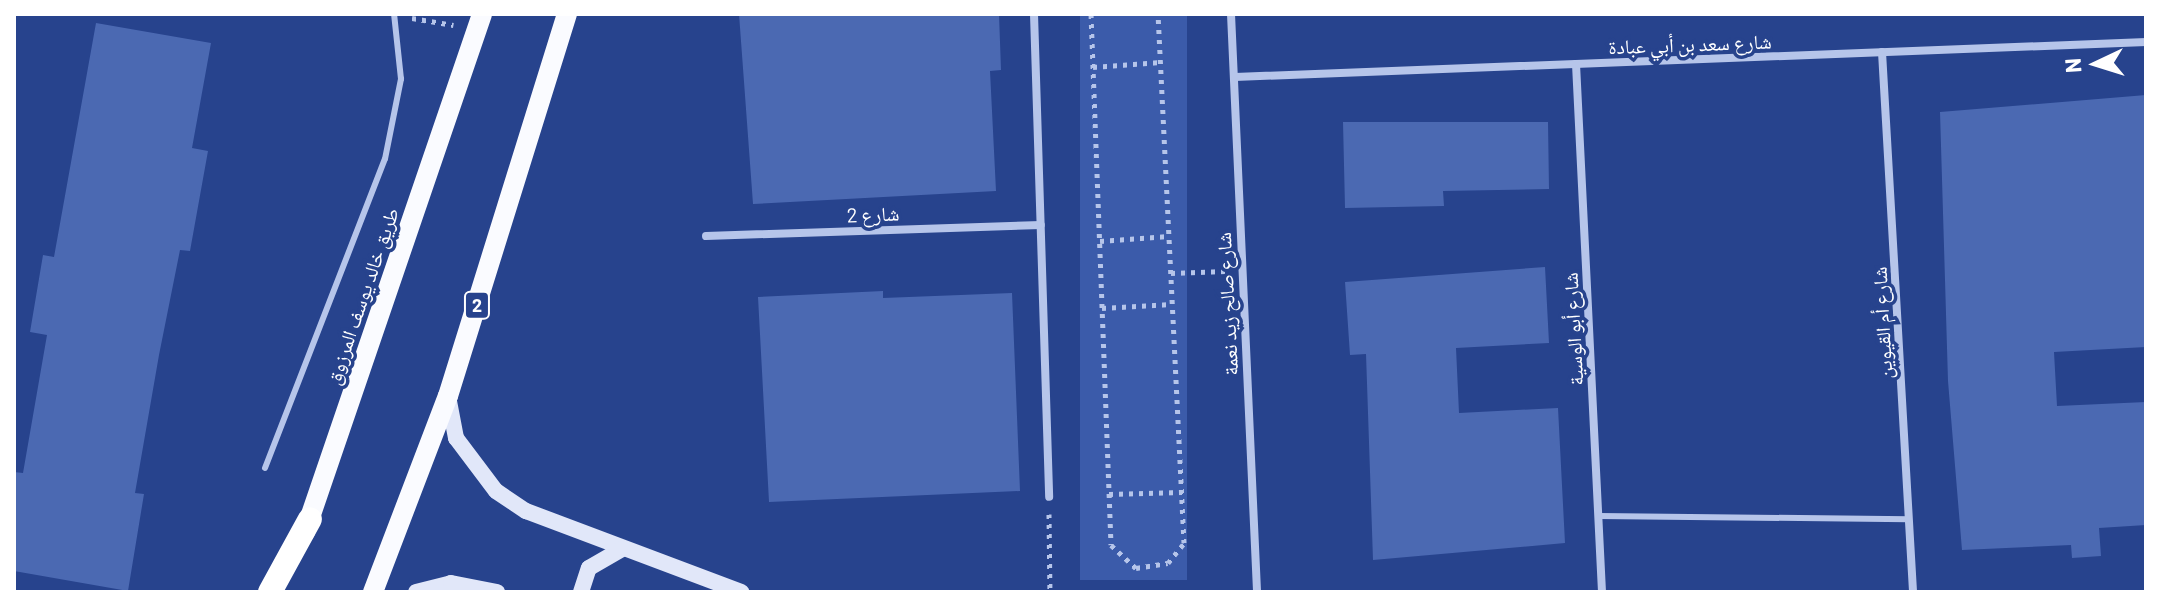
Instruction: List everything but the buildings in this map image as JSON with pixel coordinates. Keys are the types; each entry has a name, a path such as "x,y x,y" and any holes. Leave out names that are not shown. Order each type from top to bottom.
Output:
{"highway":[{"path":"270,592 310,519"}],"main road":[{"name":"2","path":"373,592 448,396 567,14"},
{"name":"طريق خالد يوسف المرزوق","path":"282,592 310,519 480,21"},
{"path":"448,396 456,438 496,491 526,511 741,592"},
{"path":"581,592 589,568 623,548"},
{"path":"416,592 451,583 497,592"}],"street":[{"path":"1034,14 1049,497"},
{"name":"شارع صالح زيد نعمة","path":"1231,14 1257,592"},
{"name":"شارع سعد بن أبي عبادة","path":"1235,77 2146,42"},
{"name":"شارع أم القيوين","path":"1882,52 1913,592"},
{"name":"شارع أبو الوسية","path":"1576,64 1602,592"},
{"name":"شارع 2","path":"706,236 1041,225"}],"lane":[{"path":"265,468 385,159 401,79 391,14"},
{"path":"1599,516 1909,519"}],"path":[{"path":"391,14 480,21"},
{"path":"1091,14 1109,494 1117,555 1136,568 1160,567 1184,543 1158,14"},
{"path":"1093,67 1161,62"},
{"path":"1100,241 1169,236"},
{"path":"1171,273 1241,270"},
{"path":"1102,308 1173,304"},
{"path":"1109,494 1182,492"},
{"path":"1049,497 1050,592"}],"shaded area":[{"path":"1080,14 1187,14 1187,580 1080,580"}]}
